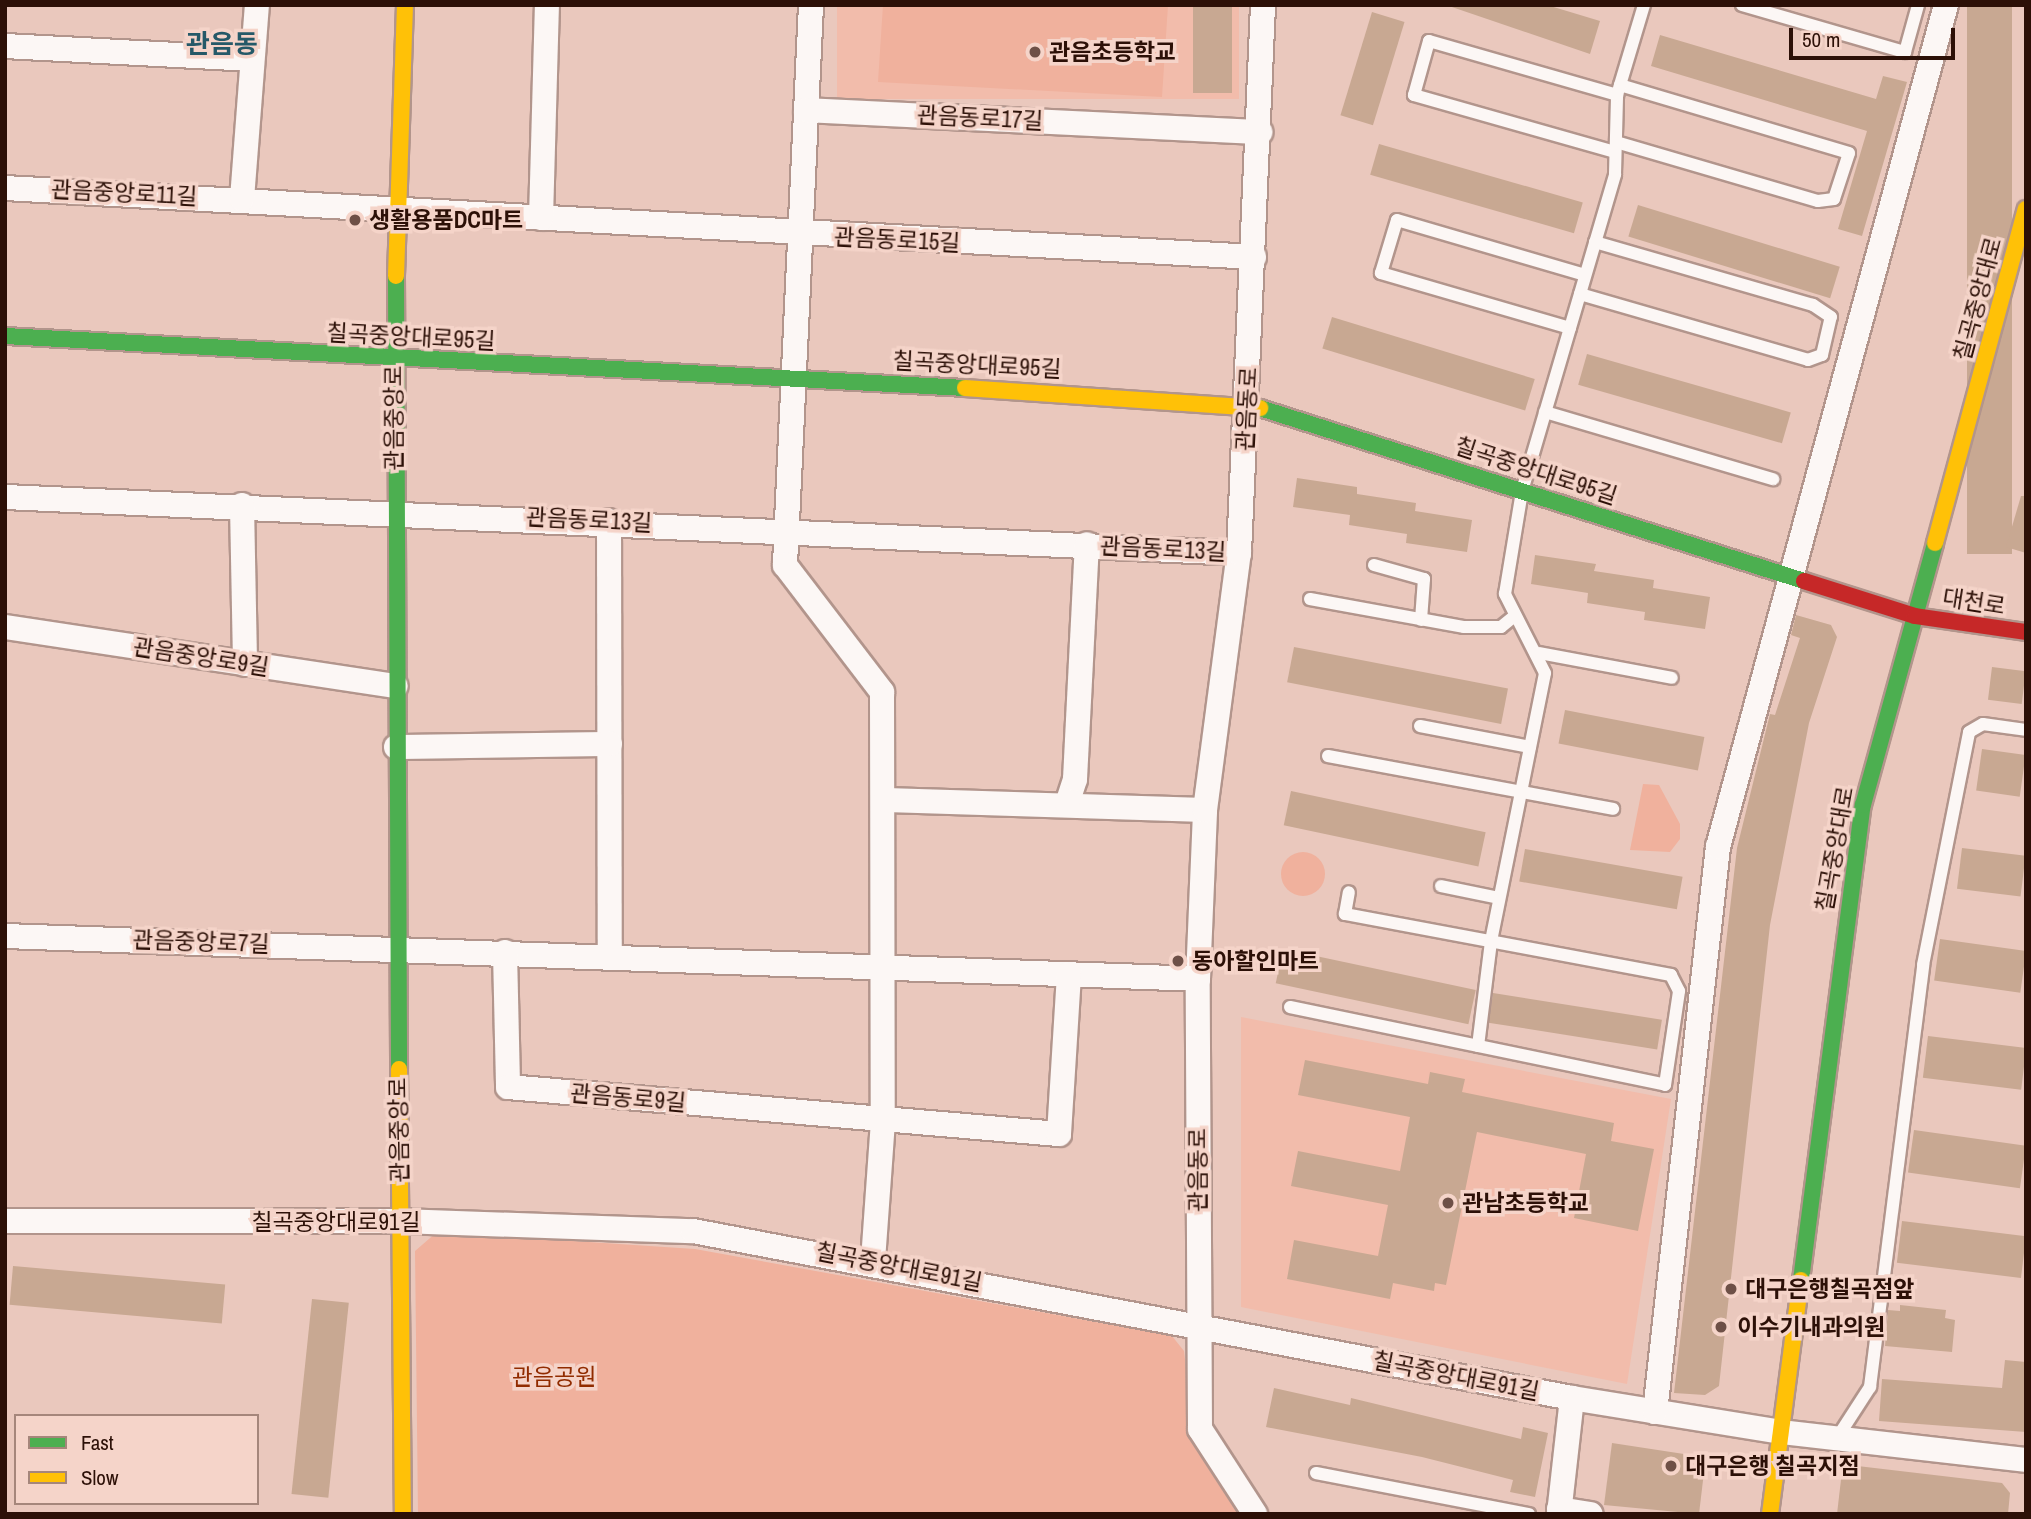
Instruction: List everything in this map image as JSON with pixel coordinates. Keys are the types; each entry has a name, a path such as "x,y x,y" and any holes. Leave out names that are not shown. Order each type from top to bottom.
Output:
{"main road":[{"name":"관음중앙로","path":"403,1514 393,360 402,206 405,5"},
{"name":"칠곡중앙대로","path":"1770,1514 1861,819 2026,209"},
{"name":"칠곡중앙대로95길","path":"5,336 393,360 793,377 1248,404 1915,615"},
{"name":"대천로","path":"1915,615 2026,632"}],"street":[{"path":"243,199 257,5"},
{"path":"541,218 547,5"},
{"path":"811,5 784,531 785,565 882,692 886,800 883,1121 873,1261"},
{"name":"관음동로","path":"1255,1514 1200,1429 1197,1326 1198,979 1205,810 1239,553 1248,404 1263,5"},
{"path":"1655,1412 1718,847 1946,5"},
{"path":"5,46 252,59"},
{"name":"관음동로17길","path":"806,110 1259,132"},
{"name":"관음중앙로11길","path":"5,188 402,206"},
{"name":"관음동로15길","path":"402,206 798,235 1254,257"},
{"path":"5,497 242,505 246,664"},
{"name":"관음동로13길","path":"242,505 394,510 1239,553"},
{"path":"609,521 610,956"},
{"name":"관음동로13길","path":"1067,804 1075,779 1087,544"},
{"name":"관음중앙로9길","path":"5,627 396,686"},
{"path":"397,747 610,744"},
{"path":"886,800 1205,810"},
{"name":"관음중앙로7길","path":"5,936 396,948"},
{"path":"396,948 1198,979"},
{"name":"관음동로9길","path":"505,952 508,1087 883,1121 1059,1133 1069,974"},
{"name":"칠곡중앙대로91길","path":"5,1221 400,1221 693,1231 873,1261 1572,1398 1781,1432 2026,1460"},
{"path":"1572,1398 1559,1511 1591,1514"}],"lane":[{"path":"1478,1046 1492,972 1491,941 1545,673 1539,653 1512,618 1504,594 1522,491 1595,242 1616,147 1618,90 1643,5"},
{"path":"1742,5 1905,52 1918,5"},
{"path":"1429,41 1849,153 1835,199 1818,201 1616,147 1414,95 1429,41"},
{"path":"1570,328 1381,273 1397,220 1585,275"},
{"path":"1580,293 1808,360 1822,355 1831,317 1813,305 1595,242"},
{"path":"1545,412 1773,479"},
{"path":"1374,565 1424,579 1421,620"},
{"path":"1310,599 1421,620 1476,627 1501,627 1512,618"},
{"path":"1539,653 1672,678"},
{"path":"1837,1438 1870,1387 1923,965 1969,732 1983,724 2026,730"},
{"path":"1420,726 1530,747"},
{"path":"1328,756 1613,809"},
{"path":"1441,886 1499,898"},
{"path":"1290,1007 1665,1085 1679,990 1671,975 1345,914 1349,892"},
{"path":"1316,1473 1529,1514"}],"shaded area":[{"name":"관음초등학교","path":"837,5 1239,5 1239,99 837,99"},
{"name":"관남초등학교","path":"1241,1017 1671,1099 1627,1384 1241,1307"}],"green space":[{"path":"883,5 1168,5 1162,97 878,82"},
{"path":"1643,784 1659,785 1680,824 1680,839 1670,852 1630,850"},
{"path":"1303,852 1318,859 1325,874 1318,889 1303,896 1288,889 1281,874 1288,859"},
{"name":"관음공원","path":"437,1232 695,1249 1172,1336 1184,1351 1194,1434 1242,1514 418,1514 415,1251"}],"building":[{"path":"1193,5 1232,5 1232,93 1193,93"},
{"path":"1446,5 1547,5 1600,21 1590,54"},
{"path":"1967,5 2012,5 2012,554 1967,554"},
{"path":"1372,12 1405,22 1373,125 1340,115"},
{"path":"1660,35 1876,99 1883,76 1907,82 1862,236 1838,229 1867,131 1651,66"},
{"path":"1379,144 1583,202 1574,233 1370,175"},
{"path":"1638,205 1840,267 1830,298 1628,237"},
{"path":"1332,317 1535,379 1525,411 1322,349"},
{"path":"1587,354 1791,412 1782,443 1578,385"},
{"path":"1297,478 1357,487 1357,494 1416,503 1415,511 1472,520 1467,552 1406,543 1407,534 1349,525 1350,515 1293,507"},
{"path":"2021,496 2026,496 2026,553 2006,547"},
{"path":"1535,555 1596,564 1594,571 1654,580 1653,588 1710,597 1705,629 1644,620 1645,612 1587,603 1588,593 1531,584"},
{"path":"1796,615 1831,625 1837,637 1809,723 1770,925 1719,1386 1705,1395 1674,1393 1737,848 1770,714 1775,715 1800,638 1791,635"},
{"path":"1294,647 1508,689 1501,724 1287,682"},
{"path":"1992,667 2026,671 2022,704 1988,700"},
{"path":"1565,710 1704,737 1698,770 1559,743"},
{"path":"1982,749 2026,755 2020,797 1976,791"},
{"path":"1291,791 1486,832 1478,867 1284,825"},
{"path":"1962,848 2026,856 2021,896 1957,889"},
{"path":"1525,849 1683,877 1677,909 1519,881"},
{"path":"1940,939 2026,951 2020,993 1934,981"},
{"path":"1283,949 1476,990 1468,1024 1276,983"},
{"path":"1493,993 1662,1020 1657,1049 1488,1023"},
{"path":"1928,1036 2026,1048 2021,1090 1923,1078"},
{"path":"1305,1060 1428,1084 1430,1072 1465,1079 1462,1092 1614,1123 1611,1141 1654,1149 1638,1231 1574,1218 1586,1154 1477,1132 1446,1285 1435,1283 1434,1291 1393,1283 1390,1299 1287,1279 1294,1240 1378,1256 1388,1205 1291,1186 1298,1151 1400,1171 1410,1117 1298,1095"},
{"path":"1914,1130 2026,1146 2020,1188 1908,1173"},
{"path":"1902,1221 2026,1236 2021,1278 1897,1263"},
{"path":"13,1266 225,1285 222,1323 10,1305"},
{"path":"312,1299 349,1303 328,1498 292,1494"},
{"path":"1900,1305 1946,1310 1945,1318 1955,1320 1952,1352 1885,1346 1888,1310 1900,1311"},
{"path":"2005,1360 2026,1362 2026,1432 1879,1421 1882,1379 2002,1388"},
{"path":"1274,1388 1350,1405 1351,1398 1521,1439 1523,1427 1548,1433 1535,1497 1510,1492 1513,1480 1422,1457 1266,1427"},
{"path":"1612,1443 1697,1456 1704,1472 1699,1514 1604,1505"},
{"path":"1849,1465 2002,1483 2010,1493 2008,1514 1837,1514 1842,1471"}],"traffic: fast":[{"path":"396,276 399,1069"},
{"path":"5,336 965,388"},
{"path":"1260,408 1804,581"},
{"path":"1801,1280 1863,805 1935,543"}],"traffic: slow":[{"path":"396,276 405,5"},
{"path":"1935,543 2026,209"},
{"path":"965,388 1260,408"},
{"path":"399,1069 403,1514"},
{"path":"1770,1514 1801,1280"}],"traffic: jam":[{"path":"1804,581 1915,616 2026,632"}],"place":[{"name":"관음초등학교","path":"1035,52"},
{"name":"생활용품DC마트","path":"355,220"},
{"name":"동아할인마트","path":"1178,961"},
{"name":"관남초등학교","path":"1448,1203"},
{"name":"대구은행칠곡점앞","path":"1731,1289"},
{"name":"이수기내과의원","path":"1721,1327"},
{"name":"대구은행 칠곡지점","path":"1671,1466"}],"district":[{"name":"관음동","path":"222,44"}]}
